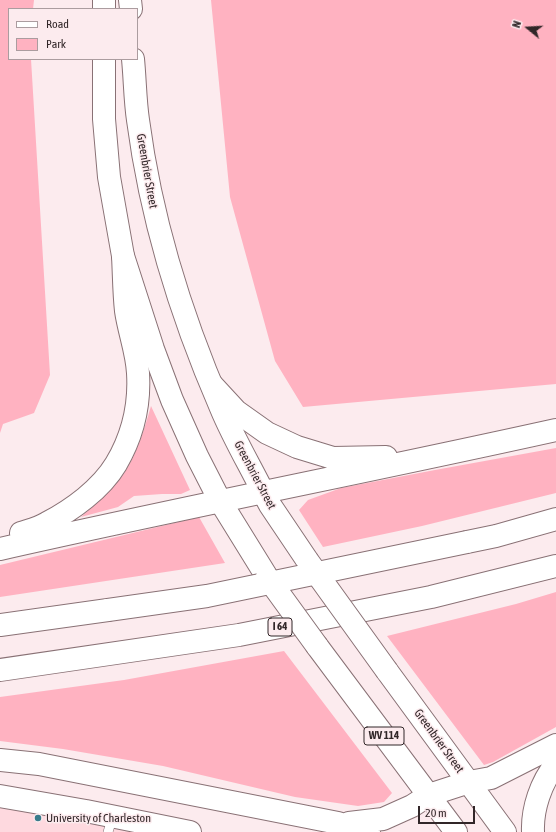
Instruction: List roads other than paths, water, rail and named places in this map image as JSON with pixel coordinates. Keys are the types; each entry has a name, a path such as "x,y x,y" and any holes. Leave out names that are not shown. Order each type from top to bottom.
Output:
{"main road":[{"name":"WV 114","path":"104,60 104,119 109,177 123,256 153,349 172,400 197,456 220,501 266,577 456,832"},
{"name":"Greenbrier Street","path":"134,60 138,119 154,211 169,268 196,346 221,409 270,505 307,560 505,832"},
{"path":"0,541 46,524 74,506 98,486 116,464 128,439 135,419 138,398 138,372 126,310 123,256"},
{"path":"212,385 236,411 267,433 297,447 333,458 381,456 419,460"},
{"path":"0,549 556,430"},
{"path":"0,625 207,596 496,536 556,519"},
{"name":"I 64","path":"0,670 239,635 431,597 556,566"},
{"path":"338,823 363,822 383,819 412,806 429,795 469,782 491,778 556,746"},
{"path":"0,760 39,764 338,823 369,832"},
{"path":"533,832 538,794 556,764"},
{"path":"0,796 86,811 111,824 190,832"}],"place":[{"name":"University of Charleston","path":"38,818"}]}
